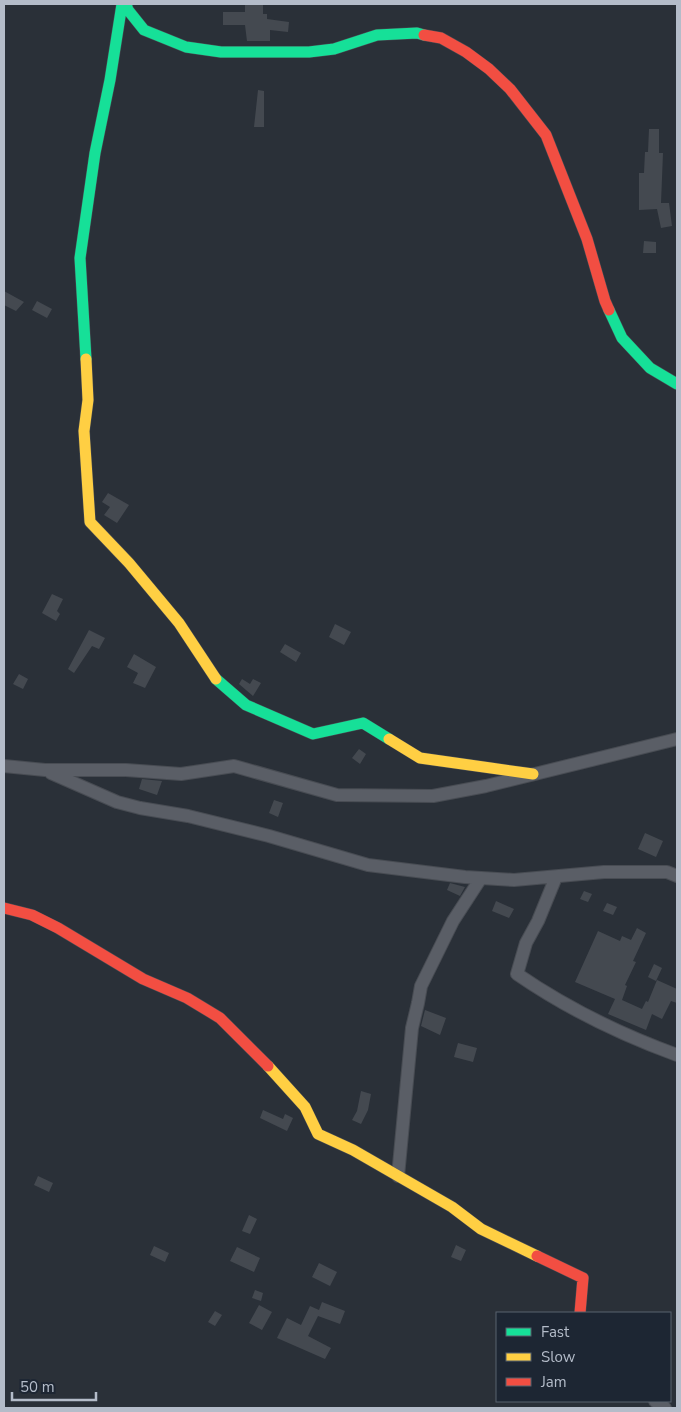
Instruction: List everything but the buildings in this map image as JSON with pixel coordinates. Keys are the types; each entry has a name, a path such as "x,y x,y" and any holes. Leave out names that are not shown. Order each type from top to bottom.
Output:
{"street":[{"path":"122,4 110,80 95,153 80,258 88,400 84,431 90,522 179,623 218,681 246,705 313,734 363,723 420,758 533,774"},
{"path":"126,4 128,10 144,30 186,47 220,52 309,52 334,49 378,35 417,33 440,38 466,52 489,69 510,89 546,135 587,239 605,302 622,338 650,368 677,384"},
{"path":"4,766 45,770 126,770 181,774 234,766 337,795 433,796 486,786 677,739"},
{"path":"45,770 117,802 233,827 368,865 411,871 514,880 604,872 667,872 677,876"},
{"path":"556,877 538,921 526,943 517,974 536,987 642,1043 677,1055"},
{"path":"398,1176 412,1028 421,986 453,921 481,878"},
{"path":"4,908 32,915 58,928 142,979 187,998 220,1018 258,1055 305,1107 318,1134 353,1150 452,1207 481,1229 583,1278 580,1312"}],"traffic: fast":[{"path":"86,359 80,258 95,153 110,80 122,4"},
{"path":"126,4 128,10 144,30 186,47 221,52 309,52 334,49 377,35 417,33 424,35"},
{"path":"609,310 622,338 650,368 677,384"},
{"path":"216,679 246,705 313,734 363,723 389,739"}],"traffic: slow":[{"path":"86,359 88,400 84,431 90,522 129,563 179,623 216,679"},
{"path":"389,739 420,758 533,774"},
{"path":"268,1066 305,1107 318,1134 353,1150 452,1207 481,1229 537,1256"}],"traffic: jam":[{"path":"424,35 441,38 466,52 489,69 510,89 546,135 587,239 609,310"},
{"path":"4,908 32,915 58,928 143,979 187,998 220,1018 268,1066"},
{"path":"537,1256 583,1278 580,1312"}]}
